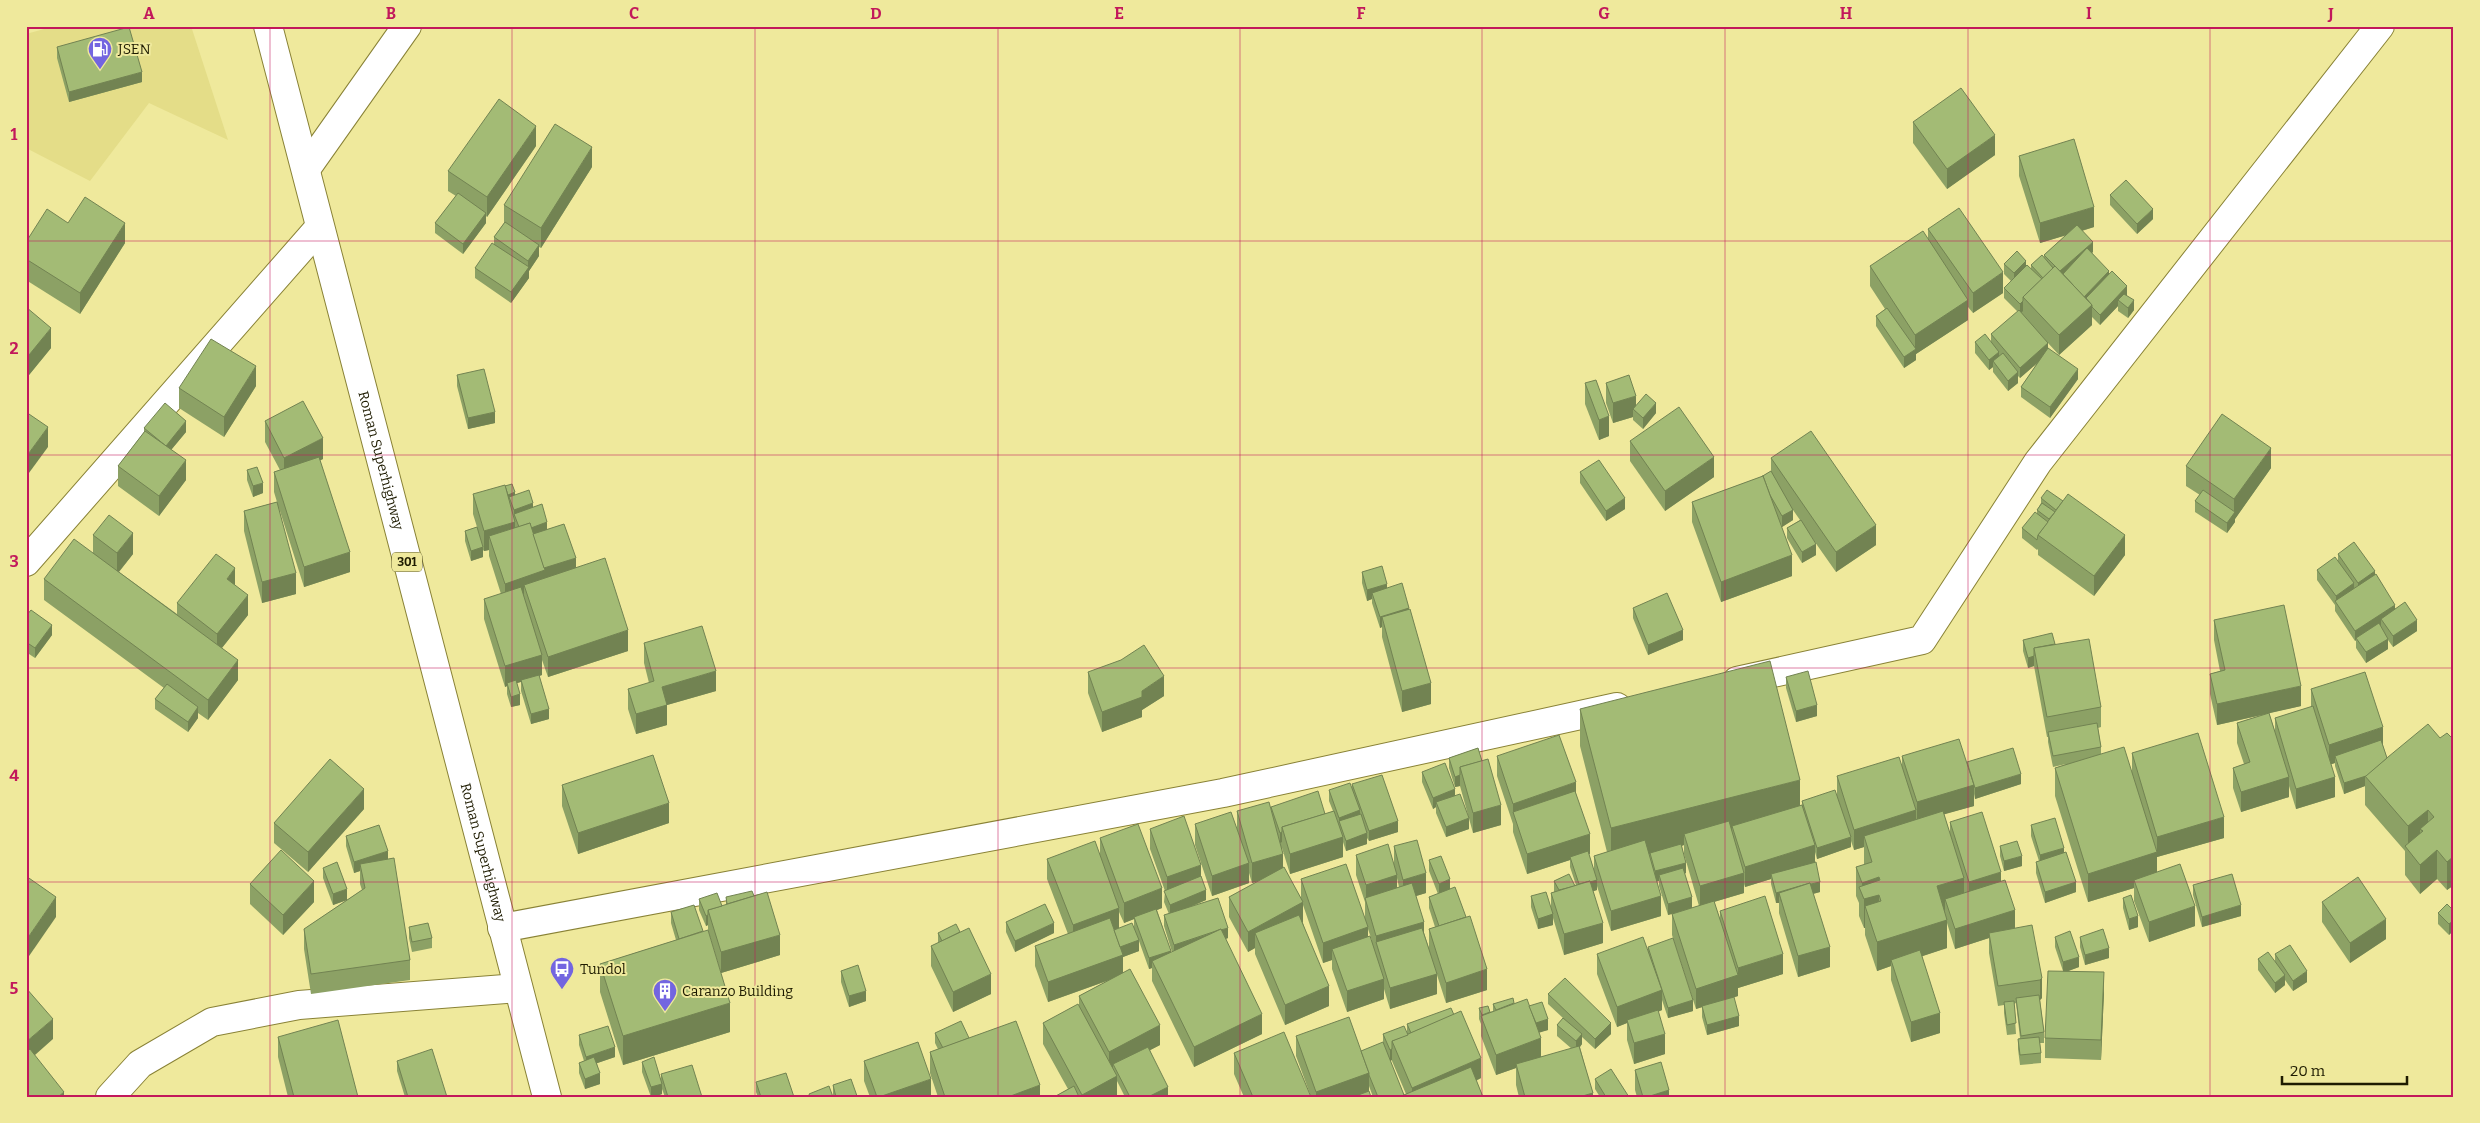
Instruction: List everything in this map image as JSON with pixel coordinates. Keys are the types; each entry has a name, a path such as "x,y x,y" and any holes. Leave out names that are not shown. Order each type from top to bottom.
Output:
{"street":[{"name":"Roman Superhighway","path":"268,26 306,169 319,228 547,1097"},
{"path":"306,169 407,26"},
{"path":"1709,687 1922,640 2038,462 2380,26"},
{"path":"26,562 319,228"},
{"path":"502,928 1224,793 1641,702"},
{"path":"110,1097 140,1064 212,1022 299,1005 518,988"}],"shaded area":[{"path":"55,26 191,26 228,140 149,103 90,181 26,148 26,34"}],"building":[{"name":"JSEN","path":"129,27 142,72 69,92 57,47"},
{"path":"1961,88 1995,135 1947,169 1913,122"},
{"path":"499,99 536,126 487,197 448,171"},
{"path":"555,124 592,147 541,228 504,205"},
{"path":"2074,139 2094,207 2040,223 2019,156"},
{"path":"2126,180 2153,209 2137,224 2110,195"},
{"path":"458,193 486,213 463,244 435,223"},
{"path":"85,197 125,223 80,293 26,259 26,242 47,209 68,223"},
{"path":"1959,208 2003,272 1973,293 1928,229"},
{"path":"505,222 539,245 528,261 494,237"},
{"path":"2077,225 2093,242 2060,271 2044,255"},
{"path":"1923,231 1968,300 1915,335 1870,266"},
{"path":"492,243 529,267 511,292 475,268"},
{"path":"2087,248 2109,271 2084,297 2063,274"},
{"path":"2017,251 2026,261 2014,273 2004,264"},
{"path":"2042,255 2053,268 2043,278 2031,265"},
{"path":"2027,265 2042,279 2023,297 2023,301 2020,304 2004,288"},
{"path":"2055,266 2092,305 2059,335 2023,297"},
{"path":"2112,271 2127,286 2100,315 2086,298"},
{"path":"2124,294 2134,300 2128,308 2118,300"},
{"path":"26,307 51,328 29,355 26,353"},
{"path":"1887,308 1916,349 1904,357 1876,316"},
{"path":"2019,310 2048,343 2020,368 1991,334"},
{"path":"1985,334 1999,352 1989,360 1975,342"},
{"path":"211,339 256,366 224,417 179,388"},
{"path":"2048,348 2078,369 2050,407 2021,387"},
{"path":"2003,353 2018,372 2008,381 1993,361"},
{"path":"484,369 495,412 468,418 457,375"},
{"path":"1629,375 1636,396 1613,403 1606,383"},
{"path":"1596,380 1609,416 1599,420 1585,383"},
{"path":"1646,394 1656,403 1643,418 1633,409"},
{"path":"303,401 323,438 284,458 265,421"},
{"path":"165,403 186,421 166,446 144,428"},
{"path":"1679,407 1714,457 1665,491 1630,441"},
{"path":"26,412 48,427 26,457"},
{"path":"2222,414 2271,448 2234,499 2186,466"},
{"path":"145,431 186,460 159,496 118,466"},
{"path":"1811,431 1876,525 1836,552 1771,458"},
{"path":"319,457 350,552 304,567 274,472"},
{"path":"1599,460 1625,498 1606,511 1580,472"},
{"path":"257,467 263,483 253,486 247,470"},
{"path":"1771,471 1793,510 1782,516 1770,495 1763,476 1761,477"},
{"path":"1763,476 1792,555 1721,582 1692,502"},
{"path":"512,484 515,492 508,495 505,486"},
{"path":"505,485 515,522 484,531 473,494"},
{"path":"529,490 533,503 514,510 509,497"},
{"path":"2047,490 2063,501 2056,510 2041,498"},
{"path":"2203,490 2235,512 2227,523 2195,501"},
{"path":"2068,494 2125,535 2094,576 2038,535"},
{"path":"277,502 296,573 262,582 244,511"},
{"path":"2042,503 2055,512 2049,519 2037,510"},
{"path":"542,504 547,522 531,528 530,523 519,527 514,514"},
{"path":"2035,512 2048,522 2038,535 2037,540 2022,528"},
{"path":"109,515 133,533 117,553 93,535"},
{"path":"1801,520 1816,544 1802,552 1787,528"},
{"path":"530,523 545,570 505,584 489,536"},
{"path":"564,524 576,558 544,568 533,534"},
{"path":"477,527 483,547 471,551 465,531"},
{"path":"74,539 238,660 208,700 44,579"},
{"path":"2354,542 2375,571 2358,583 2338,554"},
{"path":"216,554 235,568 227,579 248,595 217,634 177,603"},
{"path":"2335,557 2354,583 2336,596 2317,570"},
{"path":"605,558 628,630 548,657 524,585"},
{"path":"1382,566 1387,584 1367,590 1362,572"},
{"path":"2376,574 2395,605 2355,631 2335,601"},
{"path":"1402,583 1409,608 1380,617 1372,593"},
{"path":"521,587 542,655 505,666 484,599"},
{"path":"1667,593 1683,630 1648,645 1633,608"},
{"path":"2405,602 2417,620 2393,636 2381,619"},
{"path":"2284,605 2301,686 2217,704 2210,674 2225,670 2214,620"},
{"path":"1410,609 1431,683 1402,691 1382,617"},
{"path":"31,610 52,625 35,648 26,642 26,616"},
{"path":"2379,623 2388,639 2366,652 2356,638"},
{"path":"702,626 716,671 662,687 667,705 636,714 628,689 654,681 644,643"},
{"path":"2052,633 2055,644 2034,648 2034,656 2028,658 2023,640"},
{"path":"2089,639 2101,707 2047,717 2034,648"},
{"path":"1144,645 1164,676 1142,691 1142,697 1102,712 1088,672 1121,660"},
{"path":"1770,661 1800,780 1611,828 1580,709"},
{"path":"1808,671 1817,705 1796,711 1786,677"},
{"path":"2365,672 2383,727 2329,745 2311,689"},
{"path":"539,675 549,709 531,714 521,680"},
{"path":"516,680 520,694 511,697 507,683"},
{"path":"167,684 198,707 188,722 155,699"},
{"path":"2313,706 2335,777 2296,789 2275,718"},
{"path":"2269,713 2289,777 2241,792 2233,768 2250,762 2237,723"},
{"path":"2097,723 2101,747 2053,756 2048,732"},
{"path":"2428,724 2440,738 2447,733 2454,740 2454,856 2447,862 2437,850 2420,865 2405,846 2423,831 2420,829 2434,817 2428,810 2408,826 2365,776"},
{"path":"2198,733 2224,817 2157,837 2132,753"},
{"path":"1559,735 1576,782 1513,804 1497,756"},
{"path":"1959,739 1974,785 1917,802 1902,756"},
{"path":"2381,740 2387,758 2366,776 2344,783 2335,756"},
{"path":"2124,747 2157,852 2088,874 2055,768"},
{"path":"1478,748 1482,761 1460,767 1460,775 1455,777 1449,758"},
{"path":"2013,748 2021,774 1975,788 1967,762"},
{"path":"653,755 669,803 578,833 562,785"},
{"path":"1899,757 1916,810 1854,830 1837,776"},
{"path":"330,759 364,789 308,852 274,823"},
{"path":"1488,759 1501,805 1473,813 1460,767"},
{"path":"1445,763 1455,789 1433,798 1422,772"},
{"path":"1382,775 1398,821 1369,831 1352,784"},
{"path":"1350,783 1360,810 1339,818 1329,790"},
{"path":"1835,790 1851,837 1817,848 1802,801"},
{"path":"1318,791 1325,814 1282,827 1282,832 1280,833 1271,807"},
{"path":"1575,791 1590,834 1527,854 1513,812"},
{"path":"1460,794 1469,818 1446,827 1436,802"},
{"path":"1269,802 1283,854 1252,863 1237,811"},
{"path":"1802,805 1815,845 1745,867 1732,826"},
{"path":"1334,811 1343,837 1290,854 1282,827"},
{"path":"1943,811 1964,878 1937,886 1947,920 1877,942 1865,906 1881,901 1879,895 1864,899 1859,887 1880,880 1879,877 1862,883 1856,867 1872,862 1864,836"},
{"path":"1231,812 1249,863 1212,876 1195,824"},
{"path":"1982,812 2001,872 1969,882 1950,822"},
{"path":"1361,814 1367,833 1346,841 1339,821"},
{"path":"1184,816 1201,865 1167,877 1150,829"},
{"path":"2055,818 2064,848 2040,855 2031,825"},
{"path":"1729,821 1744,873 1700,886 1684,834"},
{"path":"1138,824 1162,888 1124,903 1100,838"},
{"path":"379,825 388,851 354,862 346,836"},
{"path":"1417,840 1426,873 1403,880 1394,846"},
{"path":"1645,840 1661,896 1611,911 1594,856"},
{"path":"1095,841 1119,908 1073,925 1047,859"},
{"path":"2017,841 2022,856 2004,861 2000,846"},
{"path":"1388,844 1397,875 1366,885 1356,855"},
{"path":"1681,844 1686,863 1655,871 1650,853"},
{"path":"281,850 314,881 283,915 250,884"},
{"path":"1588,851 1597,880 1579,884 1570,857"},
{"path":"2066,852 2076,882 2045,892 2036,862"},
{"path":"1441,856 1450,879 1439,884 1429,860"},
{"path":"394,858 410,960 311,974 304,929 365,888 360,864"},
{"path":"337,862 347,889 333,894 323,868"},
{"path":"1816,862 1820,882 1776,893 1771,874"},
{"path":"1346,864 1368,927 1323,943 1301,879"},
{"path":"2180,864 2195,906 2149,922 2134,880"},
{"path":"1284,867 1303,902 1248,932 1229,897"},
{"path":"1683,868 1692,897 1668,904 1659,875"},
{"path":"1569,874 1575,886 1559,890 1554,881"},
{"path":"2232,874 2241,905 2202,917 2193,885"},
{"path":"26,876 56,897 27,939 26,939"},
{"path":"1201,876 1206,890 1170,905 1164,891"},
{"path":"2358,877 2386,919 2350,943 2322,902"},
{"path":"2005,880 2015,910 1955,929 1945,899"},
{"path":"1590,881 1603,923 1564,934 1551,893"},
{"path":"1412,883 1424,922 1376,936 1365,898"},
{"path":"1810,883 1830,947 1798,956 1779,893"},
{"path":"1455,887 1466,917 1439,926 1429,897"},
{"path":"752,891 754,896 727,904 726,897"},
{"path":"767,892 780,935 721,952 708,910"},
{"path":"1546,892 1553,914 1538,919 1531,896"},
{"path":"717,893 722,906 708,910 708,915 706,916 699,899"},
{"path":"2131,895 2138,916 2129,919 2123,898"},
{"path":"1765,896 1783,954 1738,968 1720,911"},
{"path":"1218,898 1228,928 1174,945 1164,915"},
{"path":"1714,901 1738,975 1696,989 1672,914"},
{"path":"1045,904 1054,923 1015,941 1006,922"},
{"path":"2447,904 2454,911 2454,920 2449,924 2438,913"},
{"path":"694,905 703,931 679,939 671,912"},
{"path":"1156,909 1171,951 1149,958 1134,917"},
{"path":"1299,915 1329,986 1285,1005 1255,933"},
{"path":"1470,916 1487,969 1446,983 1429,929"},
{"path":"1110,918 1123,955 1048,982 1035,946"},
{"path":"428,923 432,938 412,942 409,927"},
{"path":"1132,923 1139,940 1120,947 1114,930"},
{"path":"956,924 960,932 942,941 938,933"},
{"path":"2032,925 2042,978 2040,980 1998,986 1989,933"},
{"path":"969,928 991,974 953,992 931,946"},
{"path":"1422,928 1437,974 1390,988 1376,942"},
{"path":"1221,929 1262,1014 1194,1047 1152,961"},
{"path":"2103,929 2109,948 2085,955 2080,937"},
{"path":"708,930 730,1003 623,1036 600,964"},
{"path":"2070,931 2079,957 2063,962 2055,937"},
{"path":"1370,936 1384,979 1347,991 1332,949"},
{"path":"1643,937 1662,990 1617,1007 1597,954"},
{"path":"1673,938 1693,1000 1668,1008 1648,947"},
{"path":"2290,945 2307,971 2293,981 2275,954"},
{"path":"1920,950 1940,1013 1911,1022 1891,960"},
{"path":"2268,952 2285,975 2275,983 2258,959"},
{"path":"858,965 866,991 849,996 841,971"},
{"path":"1130,969 1160,1025 1109,1052 1079,996"},
{"path":"2048,971 2104,972 2101,1040 2045,1038"},
{"path":"1565,978 1611,1023 1595,1039 1548,994"},
{"path":"26,988 53,1019 26,1042"},
{"path":"2039,995 2044,1032 2021,1036 2016,998"},
{"path":"1734,997 1739,1016 1707,1025 1702,1006"},
{"path":"1513,998 1514,1003 1496,1010 1493,1004"},
{"path":"1527,999 1541,1038 1496,1055 1481,1016"},
{"path":"2014,1001 2016,1023 2007,1025 2004,1002"},
{"path":"1542,1002 1548,1019 1536,1023 1529,1006"},
{"path":"1078,1004 1117,1076 1082,1095 1043,1023"},
{"path":"1488,1006 1490,1012 1482,1015 1479,1008"},
{"path":"1451,1008 1454,1015 1411,1033 1407,1024"},
{"path":"1658,1010 1665,1034 1634,1043 1627,1020"},
{"path":"1461,1011 1481,1058 1412,1088 1392,1041"},
{"path":"1349,1017 1369,1073 1316,1092 1296,1036"},
{"path":"1563,1018 1582,1034 1576,1041 1557,1025"},
{"path":"338,1020 358,1097 294,1097 278,1037"},
{"path":"961,1021 969,1038 943,1048 935,1033"},
{"path":"1016,1021 1040,1085 1008,1097 945,1097 930,1052"},
{"path":"608,1026 615,1047 586,1057 579,1035"},
{"path":"1404,1026 1408,1035 1392,1041 1392,1049 1390,1050 1383,1034"},
{"path":"1284,1032 1311,1097 1253,1097 1234,1053"},
{"path":"2039,1037 2041,1053 2020,1055 2018,1039"},
{"path":"918,1042 931,1079 877,1097 864,1061"},
{"path":"1383,1042 1404,1095 1399,1097 1378,1097 1361,1051"},
{"path":"1579,1046 1593,1093 1579,1097 1525,1097 1516,1064"},
{"path":"1148,1047 1168,1087 1148,1097 1130,1097 1113,1064"},
{"path":"30,1049 64,1092 58,1097 26,1097 26,1052"},
{"path":"432,1049 447,1097 408,1097 397,1061"},
{"path":"594,1057 600,1073 585,1079 579,1063"},
{"path":"654,1057 662,1084 651,1087 642,1062"},
{"path":"1661,1062 1669,1090 1643,1097 1635,1070"},
{"path":"692,1065 702,1097 668,1097 661,1074"},
{"path":"1471,1067 1483,1097 1399,1097"},
{"path":"1611,1069 1629,1097 1606,1097 1595,1079"},
{"path":"786,1073 794,1097 761,1097 756,1082"},
{"path":"851,1079 857,1096 836,1097 833,1085"},
{"path":"829,1086 833,1097 810,1097 809,1094"},
{"path":"1074,1086 1079,1097 1054,1097"},
{"path":"1369,1091 1371,1097 1353,1097"}],"place":[{"name":"JSEN","path":"100,70"},
{"name":"Tundol","path":"562,990"},
{"name":"Caranzo Building","path":"665,1012"}]}
